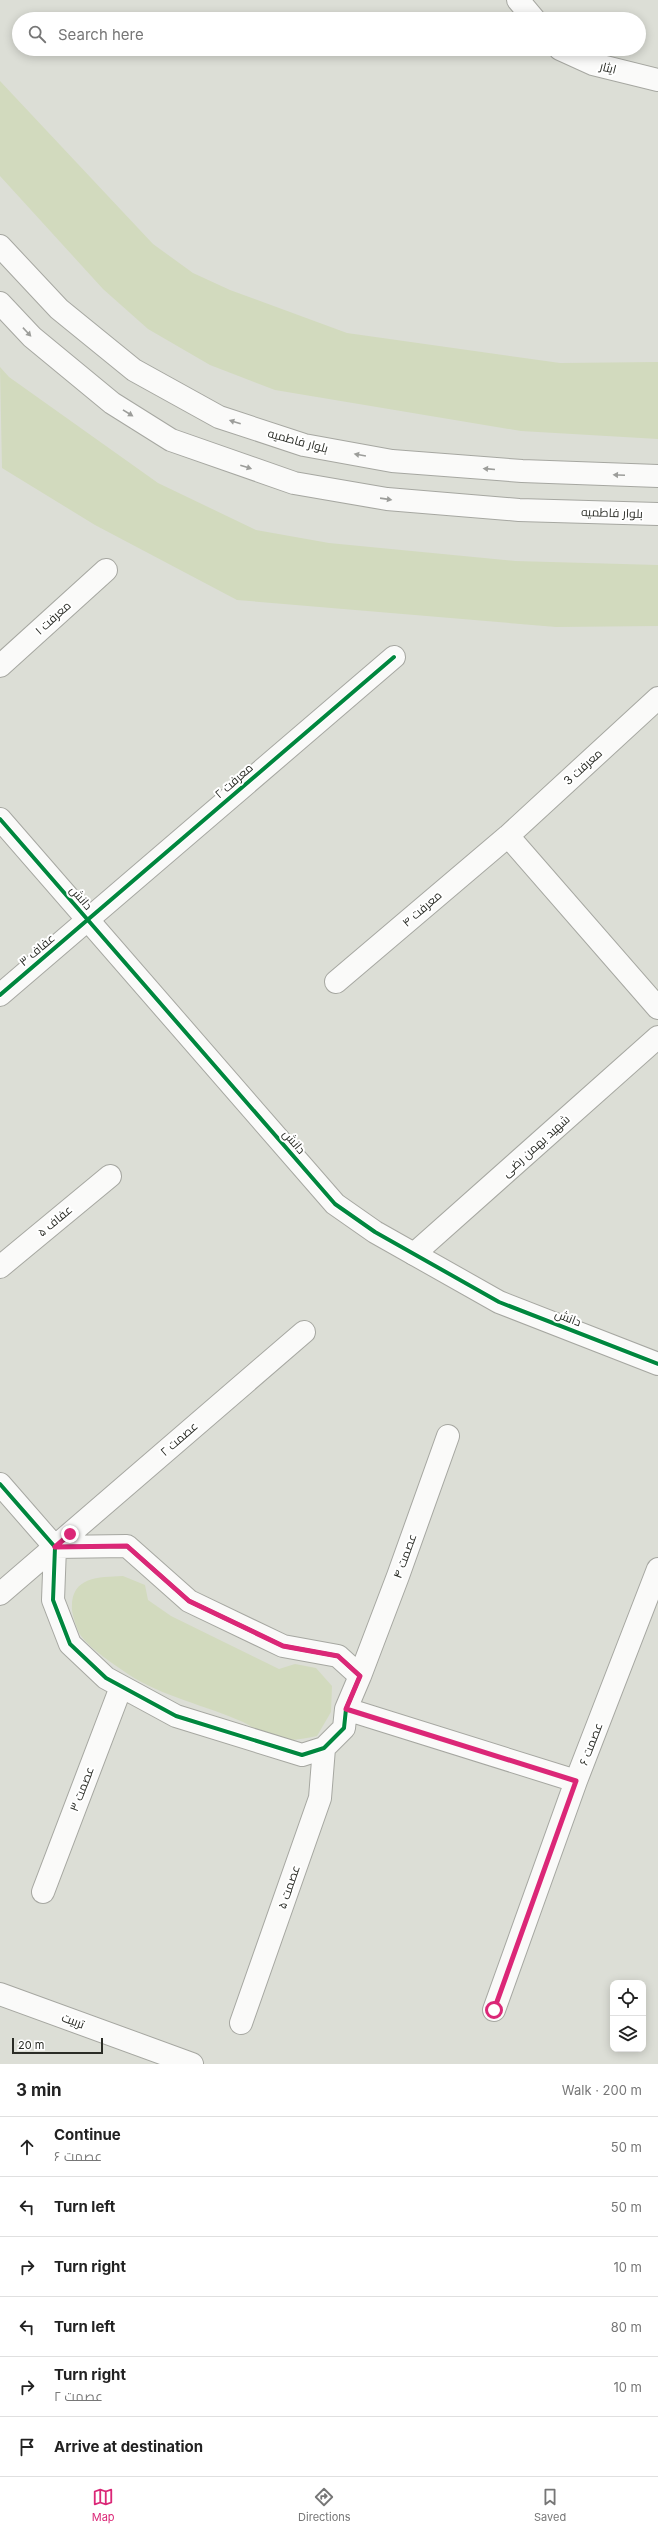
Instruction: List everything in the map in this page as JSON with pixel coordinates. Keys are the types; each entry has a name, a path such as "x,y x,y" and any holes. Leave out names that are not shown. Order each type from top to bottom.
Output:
{"street":[{"path":"518,0 528,12"},
{"name":"ایثار","path":"576,56 594,64 658,80"},
{"name":"بلوار فاطمیه","path":"0,246 59,309 134,370 219,417 304,445 392,461 522,471 658,476"},
{"name":"بلوار فاطمیه","path":"0,303 32,337 112,402 171,440 294,482 395,500 519,510 658,514"},
{"name":"معرفت ۱","path":"0,666 106,570"},
{"name":"معرفت ۲","path":"87,921 394,657"},
{"name":"معرفت 3","path":"508,836 658,698"},
{"name":"دانش","path":"0,819 87,921 335,1204 375,1232 499,1302 658,1364"},
{"path":"508,836 658,1008"},
{"name":"معرفت ۴","path":"336,982 508,836"},
{"name":"عفاف ۳","path":"0,995 87,921"},
{"name":"شهید بهمن رضی","path":"414,1254 658,1037"},
{"name":"عفاف ۵","path":"0,1267 110,1176"},
{"name":"عصمت ۲","path":"0,1594 304,1332"},
{"name":"عصمت ۴","path":"324,1748 344,1728 346,1709 398,1576 448,1436"},
{"path":"0,1484 55,1547 53,1600 70,1644 106,1678 176,1716 302,1755 324,1748"},
{"path":"55,1547 127,1546 189,1601 283,1646 338,1656 360,1676"},
{"name":"عصمت ۶","path":"494,2010 576,1781 658,1569"},
{"name":"عصمت ۳","path":"42,1892 121,1687"},
{"path":"346,1709 576,1781"},
{"name":"عصمت ۵","path":"241,2023 320,1798 324,1748"},
{"name":"تربیت","path":"0,1995 192,2064"}],"green space":[{"path":"0,81 153,244 193,273 230,290 347,333 560,363 658,362 658,439 521,431 275,390 210,365 148,329 103,289 0,176"},
{"path":"0,367 9,377 158,483 256,530 329,543 515,561 658,565 658,626 556,627 237,600 95,525 2,468"},
{"path":"123,1576 145,1585 148,1600 171,1616 279,1669 295,1664 316,1668 332,1686 331,1712 317,1736 287,1740 269,1737 229,1716 155,1689 122,1670 97,1652 81,1636 74,1620 72,1610 75,1591 80,1585 95,1578"}],"cycle path":[{"path":"0,995 394,657"},
{"path":"0,819 335,1204 375,1232 499,1302 658,1364"},
{"path":"0,1484 55,1547 53,1600 70,1644 106,1678 176,1716 302,1755 324,1748 344,1728 346,1709 360,1676 338,1656 283,1646 189,1601 127,1546 55,1547"}],"route":[{"path":"70,1534 55,1547 127,1546 189,1601 283,1646 338,1656 360,1676 346,1709 576,1781 494,2010"}]}
